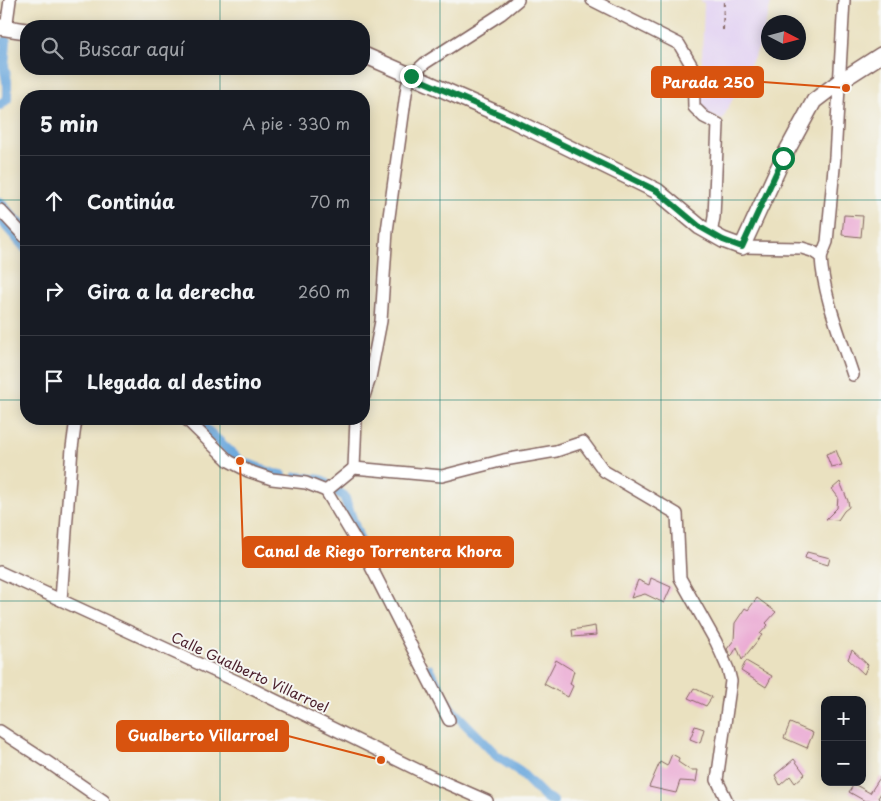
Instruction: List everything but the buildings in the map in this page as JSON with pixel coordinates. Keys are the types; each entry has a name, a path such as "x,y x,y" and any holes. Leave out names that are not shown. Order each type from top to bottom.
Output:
{"main road":[{"path":"3,28 20,30"},
{"path":"370,58 510,119 657,191 700,227 723,240 742,247 783,158 814,101 839,82 881,55"}],"street":[{"path":"3,28 10,0"},
{"path":"370,378 381,321 387,231 398,140 407,86 411,76 425,63 502,14 518,0"},
{"path":"592,0 679,44 693,68 694,107 704,117 718,124 714,217 711,234"},
{"path":"844,0 827,242 821,257 829,303 853,374"},
{"path":"0,210 20,232"},
{"path":"742,247 802,248 812,251 821,257"},
{"path":"61,600 75,425"},
{"path":"192,425 229,462 272,479 306,483 326,491 368,561 449,720"},
{"path":"354,468 356,425"},
{"path":"326,491 354,468 442,476 504,460 556,451 583,442 604,471 677,514 680,578 716,642 728,669 731,681 717,780 727,801"},
{"name":"Calle Gualberto Villarroel","path":"0,572 236,680 430,776 487,801"},
{"path":"0,731 46,760 104,801"}],"path":[{"path":"723,30 724,0"}],"shaded area":[{"path":"699,0 772,0 768,15 761,15 761,40 759,47 722,120 700,112 704,3"}],"waterway":[{"path":"0,105 7,99 7,81 4,66 6,41"},
{"path":"0,202 16,221 20,223"},
{"path":"0,219 20,242"},
{"path":"201,425 240,461 274,474 282,475"},
{"path":"297,477 325,482"},
{"path":"338,492 344,496 362,547"},
{"path":"429,669 450,708 497,756 518,770 545,797 553,801"}],"place":[{"name":"Parada 250","path":"846,88"},
{"name":"Canal de Riego Torrentera Khora","path":"240,461"},
{"name":"Gualberto Villarroel","path":"381,760"}],"route":[{"path":"411,76 510,119 657,191 700,227 723,240 742,247 783,158"}]}
